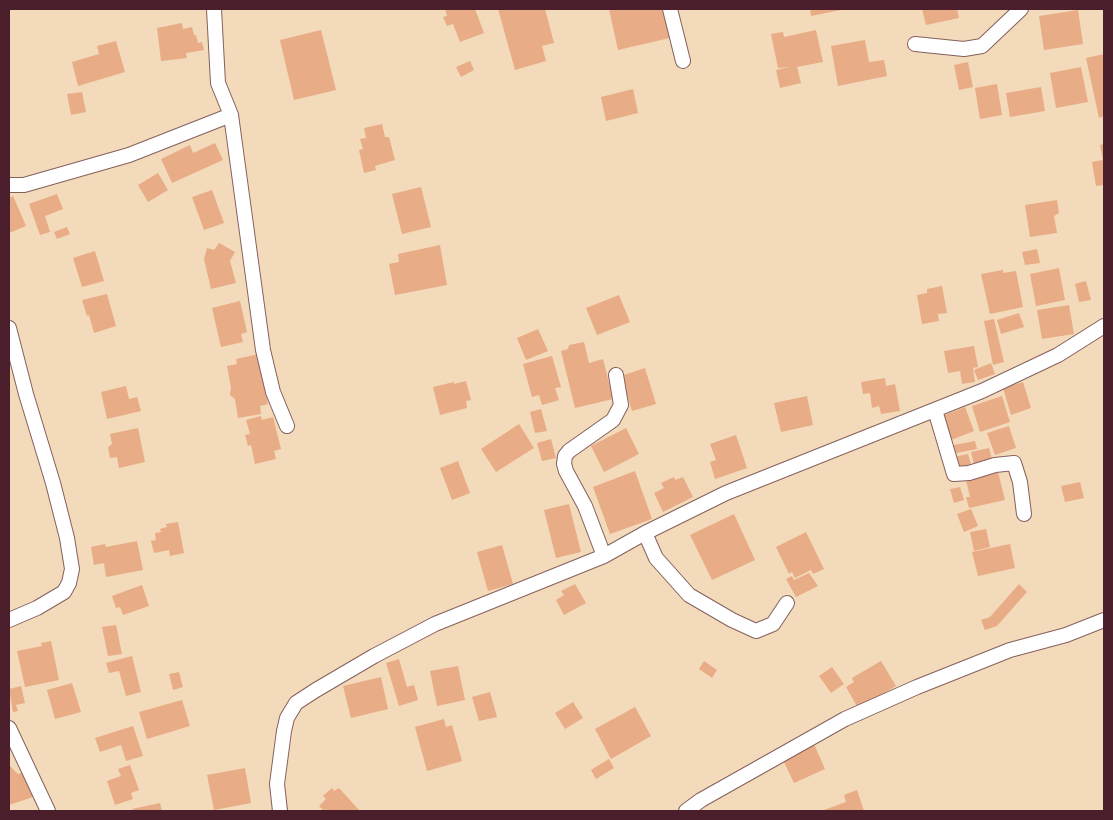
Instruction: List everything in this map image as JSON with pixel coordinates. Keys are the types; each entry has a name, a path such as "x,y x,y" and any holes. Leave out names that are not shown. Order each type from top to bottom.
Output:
{"street":[{"path":"214,9 218,84 231,115 263,350 273,392 287,426"},
{"path":"670,9 683,61"},
{"path":"915,44 964,49 982,46 1021,9"},
{"path":"9,185 24,185 129,155 231,115"},
{"path":"280,811 277,784 284,731 287,718 296,703 374,656 435,624 604,556 645,533 726,493 982,391 1058,355 1104,326"},
{"path":"9,328 26,394 53,484 67,538 72,569 69,583 64,592 37,608 9,620"},
{"path":"604,556 585,506 564,464 565,456 569,451 614,420 621,405 616,375"},
{"path":"936,410 954,474 969,473 995,465 1014,463 1020,482 1024,514"},
{"path":"645,533 656,558 689,595 740,624 756,632 773,624 787,604"},
{"path":"686,811 701,800 845,719 917,687 1010,650 1066,635 1104,620"},
{"path":"9,728 48,811"}],"building":[{"path":"445,9 475,9 484,33 460,42 453,24 447,26 443,17 447,16"},
{"path":"498,9 545,9 554,43 542,46 546,61 515,70"},
{"path":"609,9 667,9 674,37 618,50"},
{"path":"810,9 841,9 841,10 811,16"},
{"path":"922,9 957,9 959,18 926,25"},
{"path":"1078,10 1083,44 1044,50 1039,16"},
{"path":"182,23 183,29 192,27 198,43 202,42 204,50 186,53 187,58 161,61 157,28"},
{"path":"321,30 336,90 294,100 280,40"},
{"path":"816,30 823,62 797,67 801,83 780,88 776,70 789,67 778,68 771,34 783,32 784,37"},
{"path":"865,40 869,62 884,60 887,76 838,86 831,46"},
{"path":"116,41 125,72 78,86 72,62 99,54 97,46"},
{"path":"1104,54 1104,116 1099,118 1086,58"},
{"path":"470,61 474,70 461,77 456,67"},
{"path":"968,62 973,87 959,90 954,65"},
{"path":"1081,67 1088,102 1056,108 1050,73"},
{"path":"997,84 1002,115 980,119 975,88"},
{"path":"1041,87 1045,111 1010,117 1006,93"},
{"path":"633,89 638,113 606,121 601,97"},
{"path":"82,92 86,112 71,115 67,94"},
{"path":"382,124 385,137 389,137 395,160 375,166 376,170 364,173 359,150 363,149 360,139 366,138 364,128"},
{"path":"215,143 223,160 172,183 161,159 190,145 193,153"},
{"path":"1104,144 1104,185 1096,186 1092,162 1103,160 1100,145"},
{"path":"158,173 168,190 148,202 138,185"},
{"path":"421,187 431,227 402,234 392,194"},
{"path":"212,190 224,223 204,230 192,197"},
{"path":"57,194 63,209 45,216 50,232 40,235 29,204"},
{"path":"13,196 26,226 9,233 9,198"},
{"path":"1057,200 1059,213 1054,216 1057,233 1030,237 1025,205"},
{"path":"67,227 70,234 57,239 54,232"},
{"path":"219,243 235,252 230,261 236,283 211,289 204,259 207,248 214,250"},
{"path":"440,245 447,285 395,295 389,264 399,262 398,254"},
{"path":"1037,249 1040,263 1025,265 1022,252"},
{"path":"95,251 104,281 82,287 73,258"},
{"path":"1059,268 1065,300 1036,306 1030,274"},
{"path":"1003,270 1003,273 1016,271 1023,307 990,314 981,274"},
{"path":"1086,281 1091,300 1079,302 1075,284"},
{"path":"942,286 947,313 938,314 939,321 922,324 917,295 927,293 927,289"},
{"path":"107,294 116,326 94,333 82,300"},
{"path":"619,295 630,322 597,335 586,308"},
{"path":"240,301 247,332 241,334 243,342 221,347 212,308"},
{"path":"1069,305 1074,334 1042,339 1037,310"},
{"path":"1019,313 1024,327 1001,334 997,320"},
{"path":"994,319 1004,362 993,365 984,321"},
{"path":"538,329 548,351 526,360 517,338"},
{"path":"584,342 589,363 603,359 613,399 575,408 561,351 568,349 569,345"},
{"path":"974,346 978,367 973,368 975,382 962,384 960,371 948,373 944,351"},
{"path":"259,354 268,404 260,406 261,414 238,418 235,399 230,395 231,388 227,366 237,364 236,359"},
{"path":"552,356 561,387 555,388 559,400 542,405 539,395 532,397 523,364"},
{"path":"991,363 995,374 978,380 974,370"},
{"path":"645,368 656,404 632,411 621,376"},
{"path":"885,378 886,386 895,384 900,411 881,414 879,406 872,408 870,393 863,394 861,382"},
{"path":"466,381 471,400 466,401 467,408 440,415 433,387"},
{"path":"1023,382 1031,408 1011,415 1003,388"},
{"path":"126,386 129,399 137,397 141,411 107,419 101,392"},
{"path":"807,396 813,425 781,432 774,403"},
{"path":"1002,396 1010,422 980,432 972,406"},
{"path":"965,407 974,431 951,440 943,416"},
{"path":"541,409 547,431 535,433 530,412"},
{"path":"261,416 262,420 273,417 281,449 274,451 276,459 255,464 251,445 248,446 245,435 250,434 246,420"},
{"path":"519,424 534,448 496,472 481,449"},
{"path":"1009,426 1016,448 995,455 987,433"},
{"path":"138,428 145,462 119,468 117,457 110,458 108,447 112,444 110,434"},
{"path":"626,428 639,454 604,472 591,446"},
{"path":"736,435 747,468 715,479 710,462 716,460 710,444"},
{"path":"551,439 556,458 542,461 537,443"},
{"path":"975,441 977,449 951,454 949,446"},
{"path":"989,448 992,459 974,464 971,452"},
{"path":"968,454 971,464 957,468 954,457"},
{"path":"458,461 470,493 452,500 440,468"},
{"path":"635,471 652,519 610,534 593,487"},
{"path":"998,472 1005,500 969,508 966,497 970,497 966,480"},
{"path":"674,477 675,480 683,477 693,497 663,512 654,493 664,488 661,483"},
{"path":"1080,482 1084,498 1065,502 1061,486"},
{"path":"960,487 964,500 954,503 950,489"},
{"path":"569,504 581,552 556,558 544,510"},
{"path":"971,509 978,526 964,532 957,514"},
{"path":"734,514 755,560 712,580 690,535"},
{"path":"178,522 184,553 170,556 169,550 154,553 151,541 156,540 155,533 161,532 160,529 167,527 166,524"},
{"path":"986,529 990,547 974,551 970,532"},
{"path":"806,532 824,569 813,574 811,570 795,578 792,572 789,574 776,547"},
{"path":"137,541 143,570 106,577 104,563 94,565 91,547 105,544 106,547"},
{"path":"1010,544 1015,568 978,576 972,552"},
{"path":"502,545 513,584 488,591 477,552"},
{"path":"809,573 818,586 796,597 786,579 792,576 794,580"},
{"path":"575,584 586,603 564,615 556,600 564,595 561,591"},
{"path":"1019,584 1027,592 997,626 985,630 981,620 990,617"},
{"path":"142,585 149,606 123,615 120,607 116,608 112,596"},
{"path":"116,625 122,654 108,656 102,627"},
{"path":"51,641 59,680 25,687 17,651 42,646 41,643"},
{"path":"132,656 141,692 126,696 119,671 109,673 106,663"},
{"path":"399,659 407,687 414,685 418,700 399,706 386,663"},
{"path":"704,661 717,670 712,678 699,669"},
{"path":"881,661 896,686 858,708 846,687 854,682 852,678"},
{"path":"458,666 465,700 437,706 430,671"},
{"path":"832,667 844,684 831,693 819,676"},
{"path":"179,672 183,687 173,690 169,674"},
{"path":"381,677 388,709 351,718 343,686"},
{"path":"72,683 81,712 55,719 47,690"},
{"path":"21,686 25,703 16,705 18,711 13,712 9,689"},
{"path":"490,692 497,717 479,721 472,697"},
{"path":"182,700 190,726 147,739 139,712"},
{"path":"573,702 583,718 565,729 555,713"},
{"path":"635,707 651,736 611,759 595,729"},
{"path":"444,719 446,727 452,725 462,761 427,771 415,727"},
{"path":"133,726 143,756 126,761 121,745 100,752 95,738"},
{"path":"814,744 825,769 794,783 782,758"},
{"path":"609,759 614,768 596,779 591,770"},
{"path":"9,765 18,774 28,771 36,796 9,805"},
{"path":"130,765 139,790 131,793 133,799 115,805 107,781 121,776 118,769"},
{"path":"245,768 251,803 214,810 207,775"},
{"path":"332,788 334,791 339,788 359,810 324,811 319,806 326,799 323,796"},
{"path":"857,790 864,811 824,811 846,802 844,795"},
{"path":"160,803 162,811 133,811 132,809"}]}
